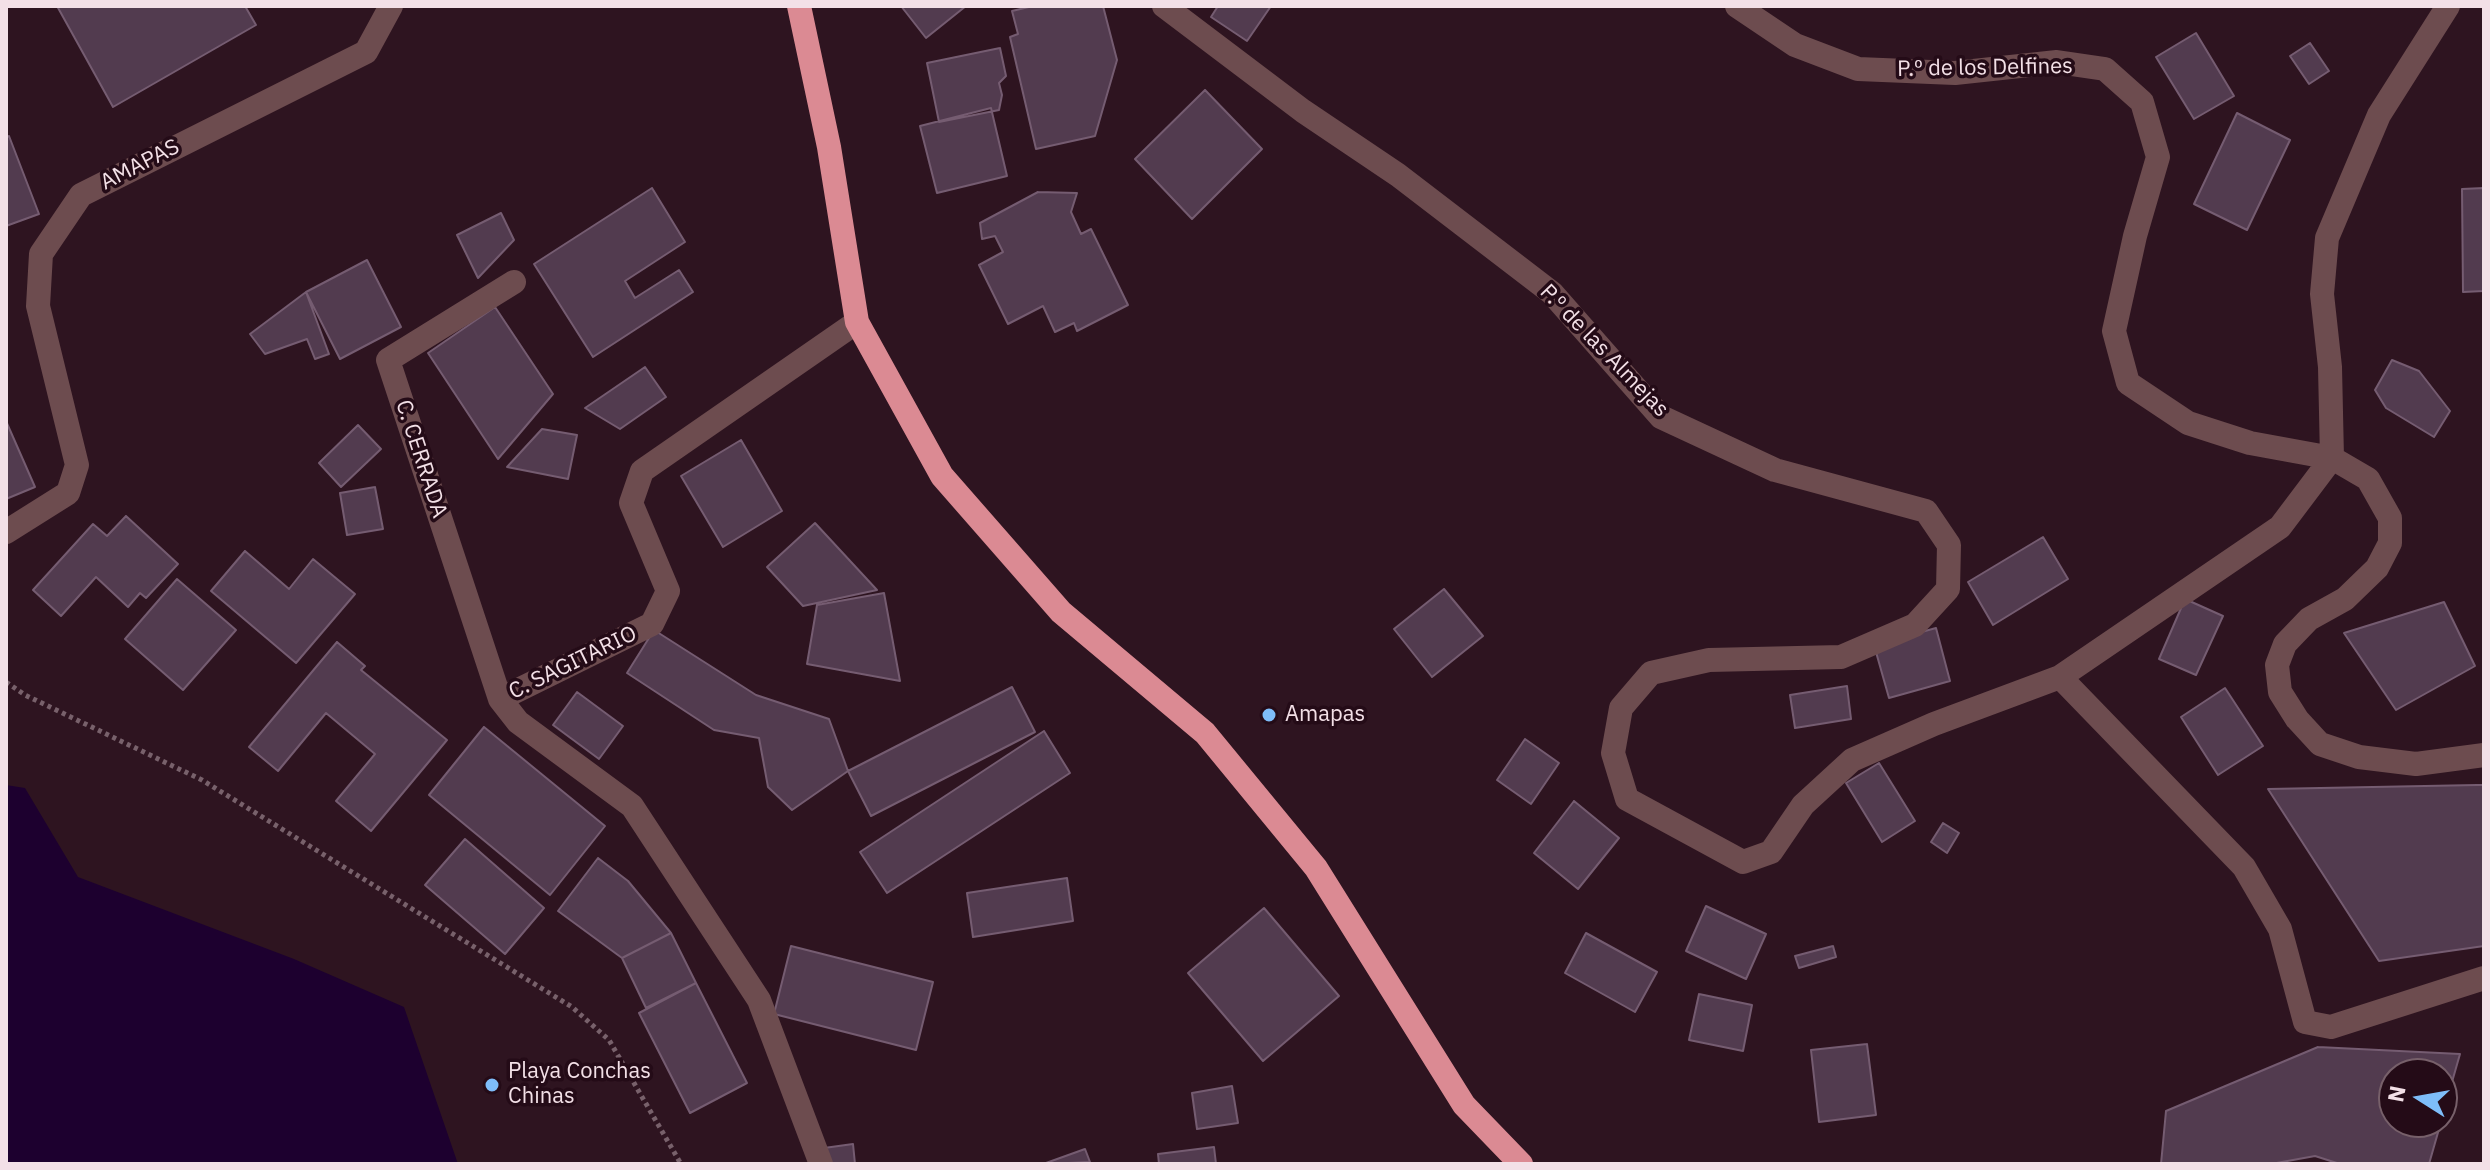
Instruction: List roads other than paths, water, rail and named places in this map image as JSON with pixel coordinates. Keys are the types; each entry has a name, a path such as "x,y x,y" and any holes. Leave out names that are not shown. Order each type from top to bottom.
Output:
{"highway":[{"path":"799,6 829,147 857,322 942,476 1061,612 1205,733 1316,868 1464,1105 1521,1164"}],"street":[{"name":"AMAPAS","path":"6,532 68,493 77,465 38,306 41,254 81,195 366,52 391,6"},
{"name":"P.º de las Almejas","path":"1164,6 1303,111 1398,175 1552,293 1661,417 1775,470 1926,511 1949,545 1948,589 1915,625 1841,657 1709,660 1651,673 1621,708 1615,738 1613,753 1627,799 1743,862 1771,852 1803,805 1852,760 1934,724 2060,677"},
{"name":"P.º de los Delfines","path":"1737,6 1795,45 1858,69 1955,73 2057,62 2105,69 2142,102 2158,157 2135,236 2114,331 2128,383 2188,423 2250,443 2332,458 2368,479 2390,518 2390,543 2377,568 2345,599 2309,619 2285,644 2277,665 2280,692 2297,719 2320,744 2359,757 2416,764 2484,755"},
{"path":"2448,6 2379,115 2327,238 2322,294 2330,367 2332,458 2280,527 2060,677 2244,867 2280,929 2305,1022 2331,1027 2484,978"},
{"name":"C. CERRADA","path":"500,699 388,360 514,282"},
{"name":"C. SAGITARIO","path":"821,1164 759,1000 632,806 518,722 500,699 652,624 668,591 631,503 642,471 857,322"}],"place":[{"name":"Amapas","path":"1269,715"},
{"name":"Playa Conchas Chinas","path":"492,1085"}]}
